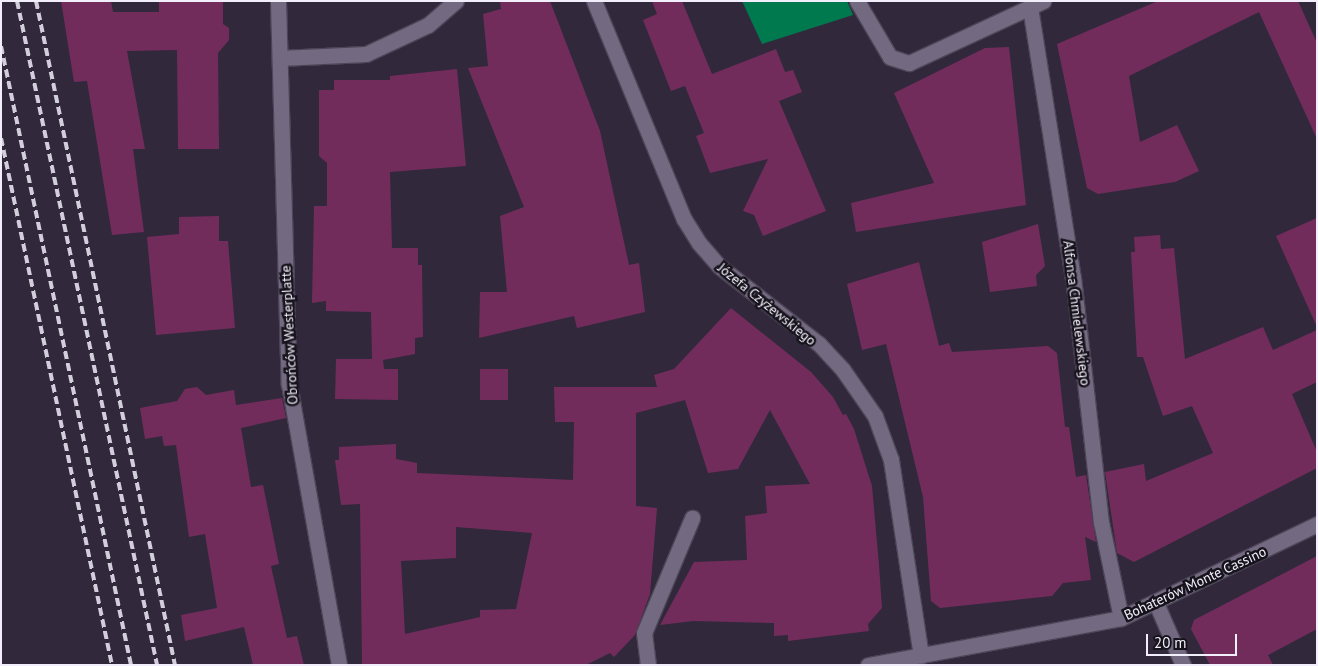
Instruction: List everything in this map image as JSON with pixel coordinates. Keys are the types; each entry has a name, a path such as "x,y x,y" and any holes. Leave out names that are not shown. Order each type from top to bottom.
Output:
{"street":[{"name":"Obrońców Westerplatte","path":"278,1 289,384 340,665"},
{"path":"280,58 366,54 428,25 456,1"},
{"name":"Józefa Czyżewskiego","path":"594,1 684,219 699,244 719,266 819,344 843,370 875,416 891,460 921,656"},
{"path":"857,1 883,49 900,62 917,62 1036,4"},
{"name":"Alfonsa Chmielewskiego","path":"1036,4 1073,277 1102,524 1121,618"},
{"path":"648,665 644,633 692,518"},
{"name":"Bohaterów Monte Cassino","path":"868,665 1121,618 1156,603 1317,524"},
{"path":"1156,603 1183,665"}],"green space":[{"path":"742,1 847,1 853,15 762,44"}],"building":[{"path":"61,1 111,1 113,12 159,12 159,1 223,1 223,24 229,28 229,40 218,53 219,149 178,149 177,50 127,51 145,149 133,149 144,232 112,235 87,81 74,82"},
{"path":"500,1 550,1 600,131 629,265 639,263 645,312 577,328 574,316 479,338 480,292 507,292 500,216 524,207 468,68 488,66 483,14 501,9"},
{"path":"652,1 682,1 712,74 776,49 785,72 793,70 802,92 779,101 826,211 763,236 754,215 743,211 768,159 710,173 696,136 704,133 685,86 671,91 643,20 657,14"},
{"path":"1158,1 1298,1 1317,43 1317,139 1259,12 1129,76 1140,142 1177,125 1199,171 1175,182 1098,194 1087,188 1057,44"},
{"path":"1009,47 1026,205 856,232 851,203 934,183 894,93 985,48"},
{"path":"457,69 466,166 390,172 392,248 418,248 418,265 422,265 423,337 415,338 415,354 383,360 384,369 398,369 398,400 335,399 336,359 372,359 371,312 326,311 326,301 312,303 314,206 327,206 327,163 319,156 319,90 334,90 334,80 390,80 390,76"},
{"path":"219,216 219,241 228,241 235,328 156,335 147,237 179,234 179,217"},
{"path":"1317,218 1317,327 1276,236"},
{"path":"1038,224 1045,266 1036,275 1037,286 990,292 982,242"},
{"path":"1160,235 1161,249 1174,248 1185,359 1263,327 1273,350 1317,330 1317,382 1292,394 1317,452 1317,468 1134,562 1117,553 1105,472 1144,464 1146,481 1213,453 1192,406 1163,416 1143,357 1137,357 1131,252 1135,252 1134,237"},
{"path":"919,262 939,346 949,343 952,352 1048,346 1057,353 1065,427 1069,427 1076,477 1086,475 1096,542 1085,537 1091,580 1063,583 1052,596 940,608 931,601 923,497 886,344 862,350 847,284"},
{"path":"731,308 811,372 833,397 843,415 846,414 854,429 872,486 882,608 868,624 869,631 788,641 788,635 774,636 774,623 693,621 660,625 694,562 747,560 745,516 767,513 765,486 810,484 770,410 738,469 708,473 685,400 636,413 636,506 657,508 650,594 635,635 614,657 610,653 586,665 362,665 360,504 341,505 335,460 339,460 339,447 396,444 396,459 417,463 417,473 573,480 574,422 555,422 554,387 657,387 654,375 674,369","holes":["456,527 532,533 516,609 480,610 480,617 405,634 401,561 456,558"]},
{"path":"480,369 508,369 508,400 480,400"},
{"path":"197,387 206,395 234,390 236,405 282,398 286,418 241,428 251,487 263,485 279,564 271,566 287,638 297,636 304,665 253,665 244,627 185,641 181,615 217,608 205,534 189,537 176,445 164,446 162,436 145,439 140,408 177,401 185,389"},
{"path":"1317,556 1317,629 1268,655 1273,665 1210,665 1191,629 1194,620"}],"railway":[{"path":"17,1 157,665"},
{"path":"36,1 175,665"},
{"path":"1,46 131,665"},
{"path":"1,138 112,665"}]}
